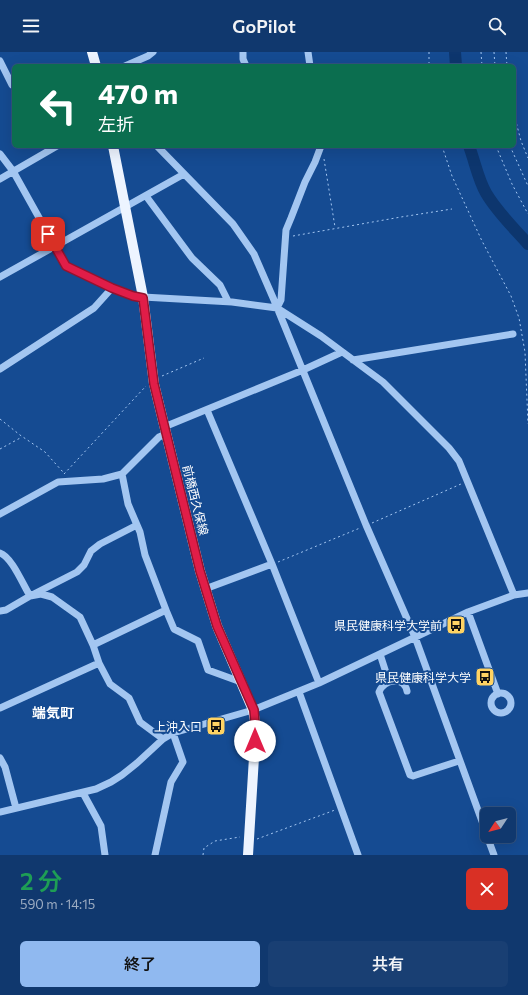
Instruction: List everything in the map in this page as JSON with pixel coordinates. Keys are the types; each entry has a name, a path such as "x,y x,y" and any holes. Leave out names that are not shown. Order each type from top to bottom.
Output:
{"main road":[{"name":"前橋西久保線","path":"113,148 143,298 154,380 165,430 205,589 217,626 254,710 255,741 248,855"}],"street":[{"path":"130,64 148,56 153,52"},
{"path":"243,52 243,60 245,64"},
{"path":"308,52 310,64"},
{"path":"0,61 12,85"},
{"path":"0,179 54,148"},
{"path":"159,148 232,224 254,254 366,525 415,637 480,816"},
{"path":"277,308 281,300 286,230 320,148"},
{"path":"0,154 13,171 66,266 112,288 143,298 228,302 277,308 321,336 383,382 416,413 449,448 459,461 514,595"},
{"path":"0,278 184,174"},
{"path":"146,196 192,258 220,286 228,302"},
{"path":"0,369 94,308 112,288"},
{"path":"353,360 513,334"},
{"path":"0,514 58,482 103,479 122,474 165,430 207,410 342,352"},
{"path":"207,410 272,564 319,683"},
{"path":"122,474 128,504 138,525 145,555 174,629 198,641 208,670 241,682"},
{"path":"0,611 6,610 77,572 84,565 91,551 100,544 138,525"},
{"path":"0,553 3,554 11,564 30,596"},
{"path":"205,589 272,564"},
{"path":"0,812 96,789 122,775 163,739 173,733 254,710 319,683 468,612 514,595 528,593"},
{"path":"30,596 41,594 52,598 80,617 93,645 99,663 110,684 129,698 140,722 163,739"},
{"path":"93,645 166,610"},
{"path":"468,612 498,694"},
{"path":"380,654 390,682"},
{"path":"0,708 99,663"},
{"path":"407,691 405,685 401,682 390,682 383,686 380,690 380,694 410,775 413,776 460,761"},
{"path":"299,692 358,855"},
{"path":"155,855 171,782 183,762 173,733"},
{"path":"0,758 16,808"},
{"path":"83,793 101,826 105,855"},
{"path":"490,843 494,855"}],"path":[{"path":"429,52 429,64"},
{"path":"481,52 482,64"},
{"path":"494,52 495,64"},
{"path":"506,52 508,64"},
{"path":"516,122 521,141 528,158"},
{"path":"320,148 323,155 335,228"},
{"path":"443,148 452,176 482,241 511,296 519,318 525,352 528,424"},
{"path":"497,148 512,184 528,214"},
{"path":"511,148 528,186"},
{"path":"285,238 335,228 452,209"},
{"path":"0,419 45,452 64,473 147,384 204,358"},
{"path":"0,449 23,437"},
{"path":"272,564 467,481"},
{"path":"203,855 204,848 215,841 249,839 341,808"}],"waterway":[{"path":"455,52 456,64"},
{"path":"470,148 483,188 490,200 528,244"}],"place":[{"name":"県民健康科学大学前","path":"456,625"},
{"name":"県民健康科学大学","path":"485,677"},
{"name":"上沖入口","path":"216,726"}],"district":[{"name":"端気町","path":"53,712"}],"route":[{"path":"48,234 66,266 112,288 143,298 154,384 200,571 217,626 254,710 255,741"}]}
